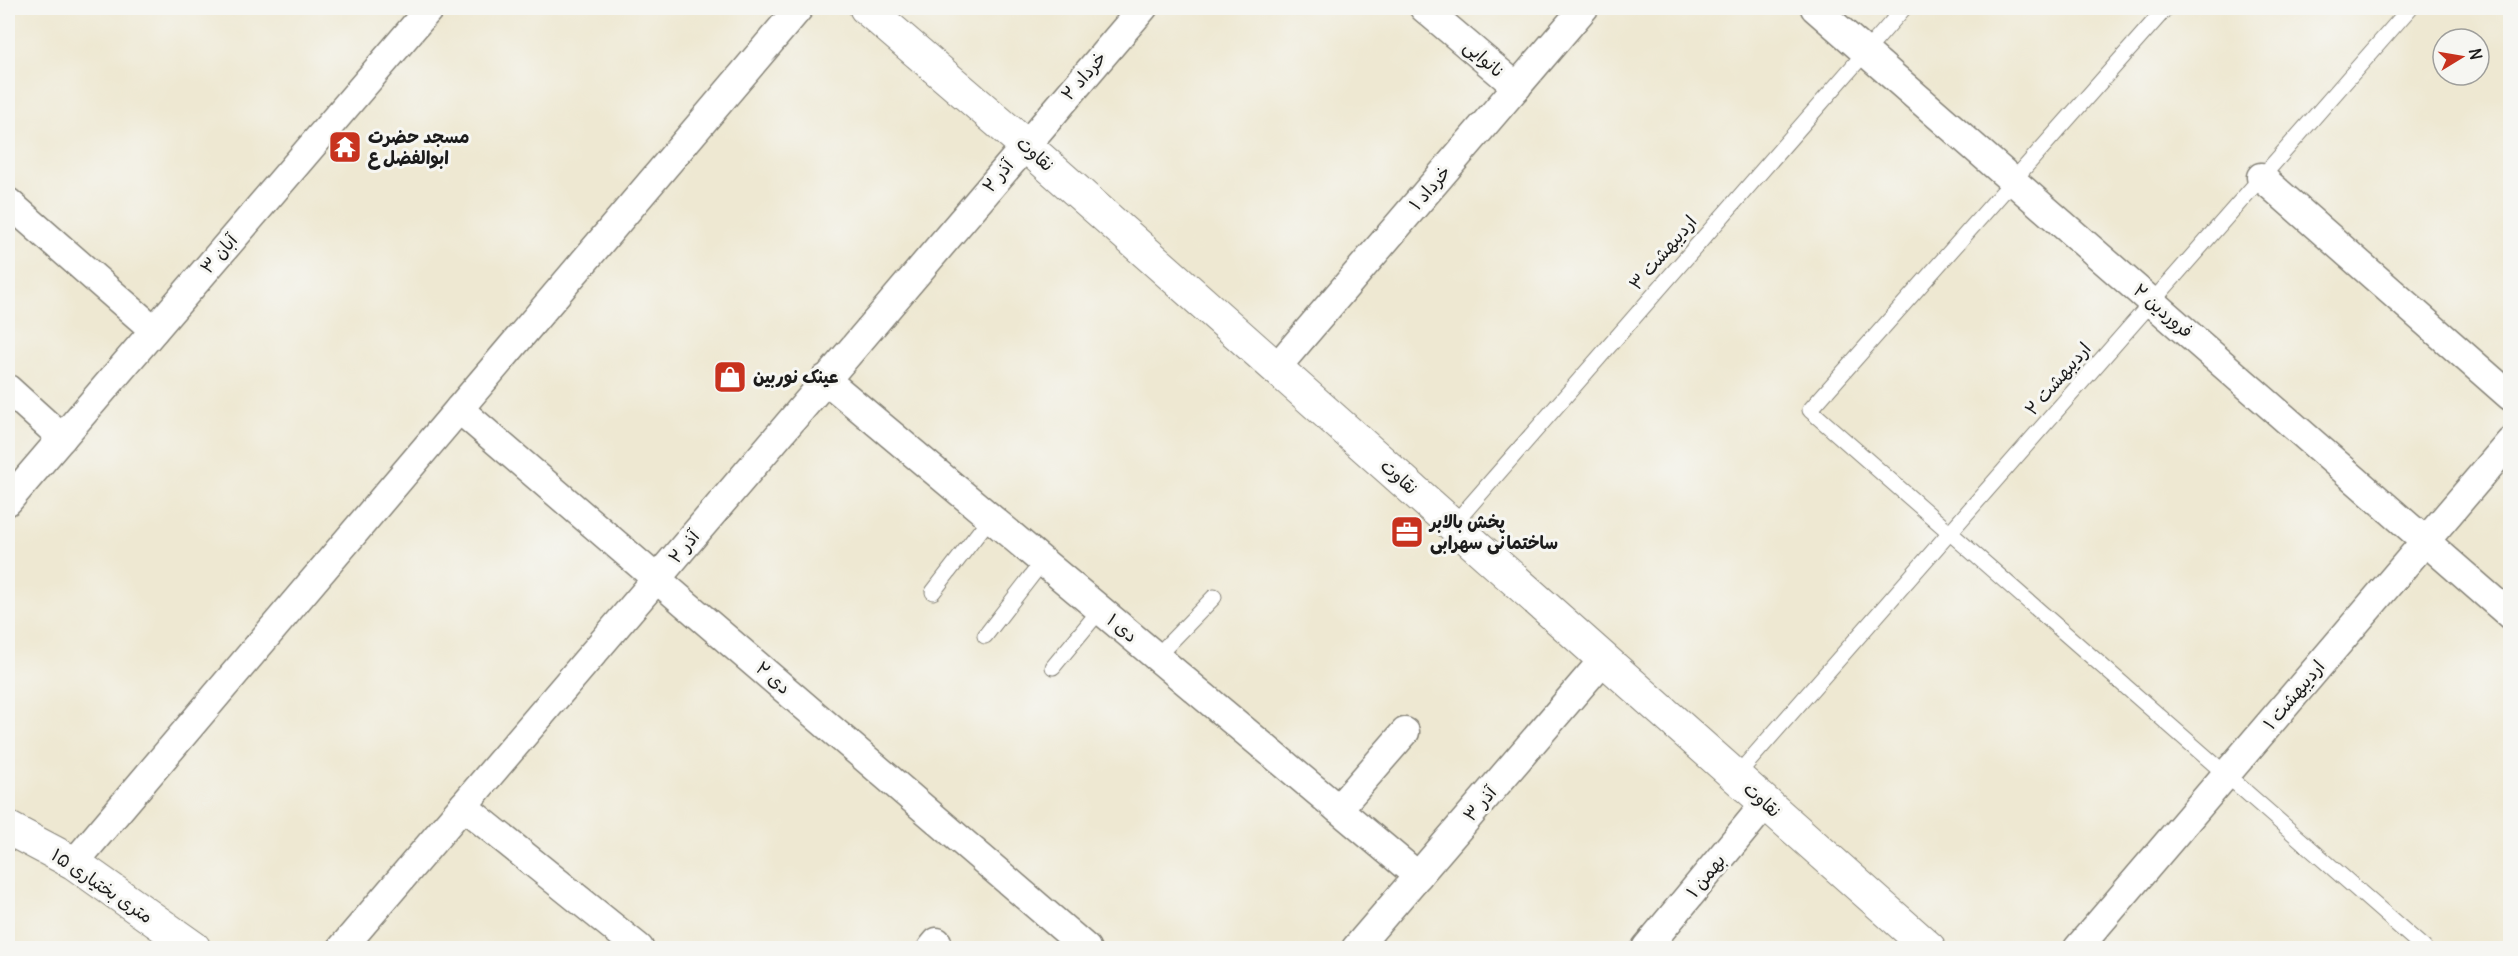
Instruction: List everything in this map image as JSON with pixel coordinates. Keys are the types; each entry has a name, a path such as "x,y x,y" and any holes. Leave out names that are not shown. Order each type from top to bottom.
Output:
{"street":[{"name":"آبان ۳","path":"8,501 430,8"},
{"path":"74,863 799,8"},
{"name":"نقاوت","path":"866,8 1024,144 1929,948"},
{"name":"خرداد ۲","path":"1024,144 1143,8"},
{"name":"نانوایی","path":"1424,8 1516,87"},
{"name":"خرداد ۱","path":"1276,368 1584,8"},
{"name":"فروردین ۲","path":"1815,8 2511,615"},
{"name":"آذر ۲","path":"342,948 1024,144"},
{"path":"2261,177 2511,396"},
{"path":"8,202 154,330"},
{"name":"دی ۱","path":"825,380 1418,876"},
{"path":"8,389 62,438"},
{"name":"دی ۲","path":"459,409 1086,948"},
{"name":"اردیبهشت ۱","path":"2078,948 2511,442"},
{"name":"آذر ۳","path":"1356,948 1604,659"},
{"path":"1338,809 1405,732"},
{"name":"بهمن ۱","path":"1646,948 1766,803"},
{"path":"463,806 639,948"},
{"name":"۱۵ متری بختیاری","path":"8,828 74,863 194,948"}],"lane":[{"name":"اردیبهشت ۳","path":"1453,525 1904,8"},
{"path":"2166,8 1810,410 2424,948"},
{"name":"اردیبهشت ۲","path":"1736,776 2410,8"},
{"path":"933,592 990,518"},
{"path":"985,636 1043,561"},
{"path":"1156,657 1214,597"},
{"path":"1053,667 1100,610"}],"place":[{"name":"مسجد حضرت ابوالفضل ع","path":"345,147"},
{"name":"عینک نوربین","path":"730,377"},
{"name":"پخش بالابر ساختمانی سهرابی","path":"1407,532"}]}
